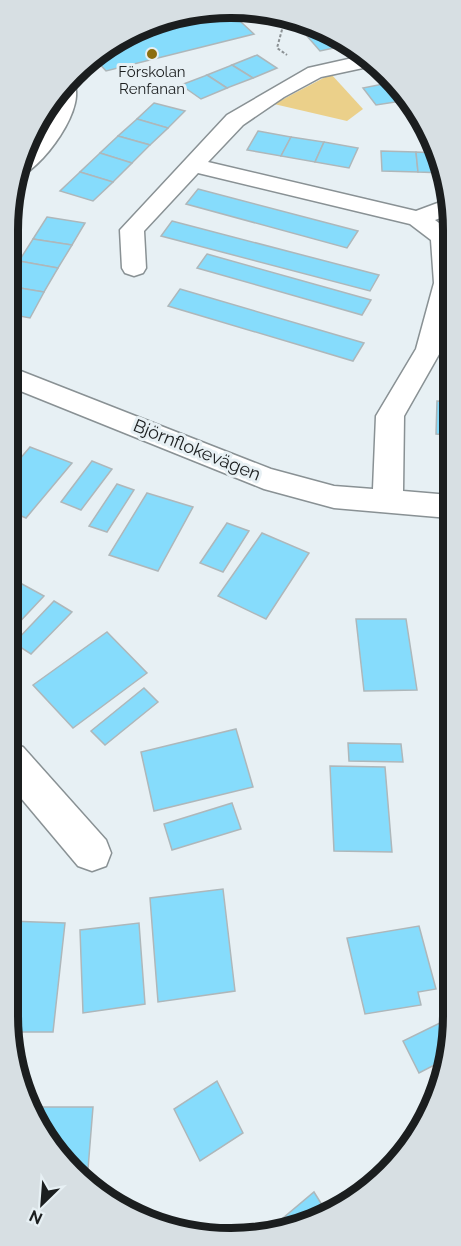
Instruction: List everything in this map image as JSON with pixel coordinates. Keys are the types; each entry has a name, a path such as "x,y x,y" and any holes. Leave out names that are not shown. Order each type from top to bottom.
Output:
{"street":[{"path":"134,268 132,230 236,120 315,72 361,62"},
{"path":"32,154 44,141 55,111"},
{"path":"195,165 418,219 443,237"},
{"path":"418,219 442,209"},
{"path":"388,502 390,416 440,352 443,322"},
{"name":"Björnflokevägen","path":"18,379 264,478 334,497 443,506"},
{"path":"18,768 92,853"}],"path":[{"path":"283,25 276,48 315,72"}],"shaded area":[{"path":"331,74 363,109 347,121 274,104"}],"building":[{"path":"217,18 237,18 254,34 106,71 99,64 124,46 176,25"},
{"path":"314,35 339,47 320,51 307,36"},
{"path":"257,55 277,68 253,78 232,65"},
{"path":"232,65 253,78 227,88 207,75"},
{"path":"207,75 227,88 201,99 181,85"},
{"path":"384,84 399,101 376,105 363,88"},
{"path":"154,103 185,111 168,128 137,119"},
{"path":"137,119 168,128 150,145 118,136"},
{"path":"258,131 291,137 281,156 247,150"},
{"path":"118,136 150,145 132,163 100,153"},
{"path":"291,137 324,142 315,162 281,156"},
{"path":"324,142 358,148 349,168 315,162"},
{"path":"381,151 416,152 418,172 382,171"},
{"path":"416,152 428,153 435,173 418,172"},
{"path":"100,153 132,163 113,182 80,172"},
{"path":"80,172 113,182 93,201 60,191"},
{"path":"198,189 358,231 347,248 186,204"},
{"path":"47,217 85,223 72,245 33,239"},
{"path":"172,221 379,275 370,291 161,236"},
{"path":"33,239 72,245 58,268 19,261"},
{"path":"207,254 371,300 362,315 197,268"},
{"path":"18,263 58,268 44,292 18,288"},
{"path":"18,288 44,292 30,318 18,316"},
{"path":"180,289 364,343 353,361 168,306"},
{"path":"437,401 443,401 443,434 436,434"},
{"path":"30,447 72,463 26,518 18,515 18,461"},
{"path":"92,461 112,469 81,510 61,502"},
{"path":"117,484 134,490 107,532 89,526"},
{"path":"147,493 193,507 158,571 109,555"},
{"path":"227,523 249,531 223,572 200,563"},
{"path":"262,533 309,553 266,619 218,596"},
{"path":"18,582 44,596 18,624"},
{"path":"54,601 72,612 31,654 18,646 18,639"},
{"path":"356,619 406,619 417,690 364,691"},
{"path":"107,632 147,673 73,728 33,685"},
{"path":"144,688 158,702 105,745 91,731"},
{"path":"236,729 253,787 154,811 141,752"},
{"path":"348,743 401,744 403,762 349,761"},
{"path":"330,766 385,767 392,852 334,851"},
{"path":"232,803 241,829 172,850 164,824"},
{"path":"223,889 235,991 158,1002 150,898"},
{"path":"18,921 65,923 53,1032 18,1032"},
{"path":"139,923 145,1004 83,1013 80,930"},
{"path":"419,926 436,989 418,992 421,1005 365,1014 347,938"},
{"path":"443,1021 438,1063 419,1073 403,1041"},
{"path":"217,1081 243,1133 200,1161 174,1109"},
{"path":"39,1107 93,1107 88,1169 80,1166 62,1145"},
{"path":"314,1192 323,1207 299,1217 277,1223"}],"place":[{"name":"Förskolan Renfanan","path":"152,54"}]}
